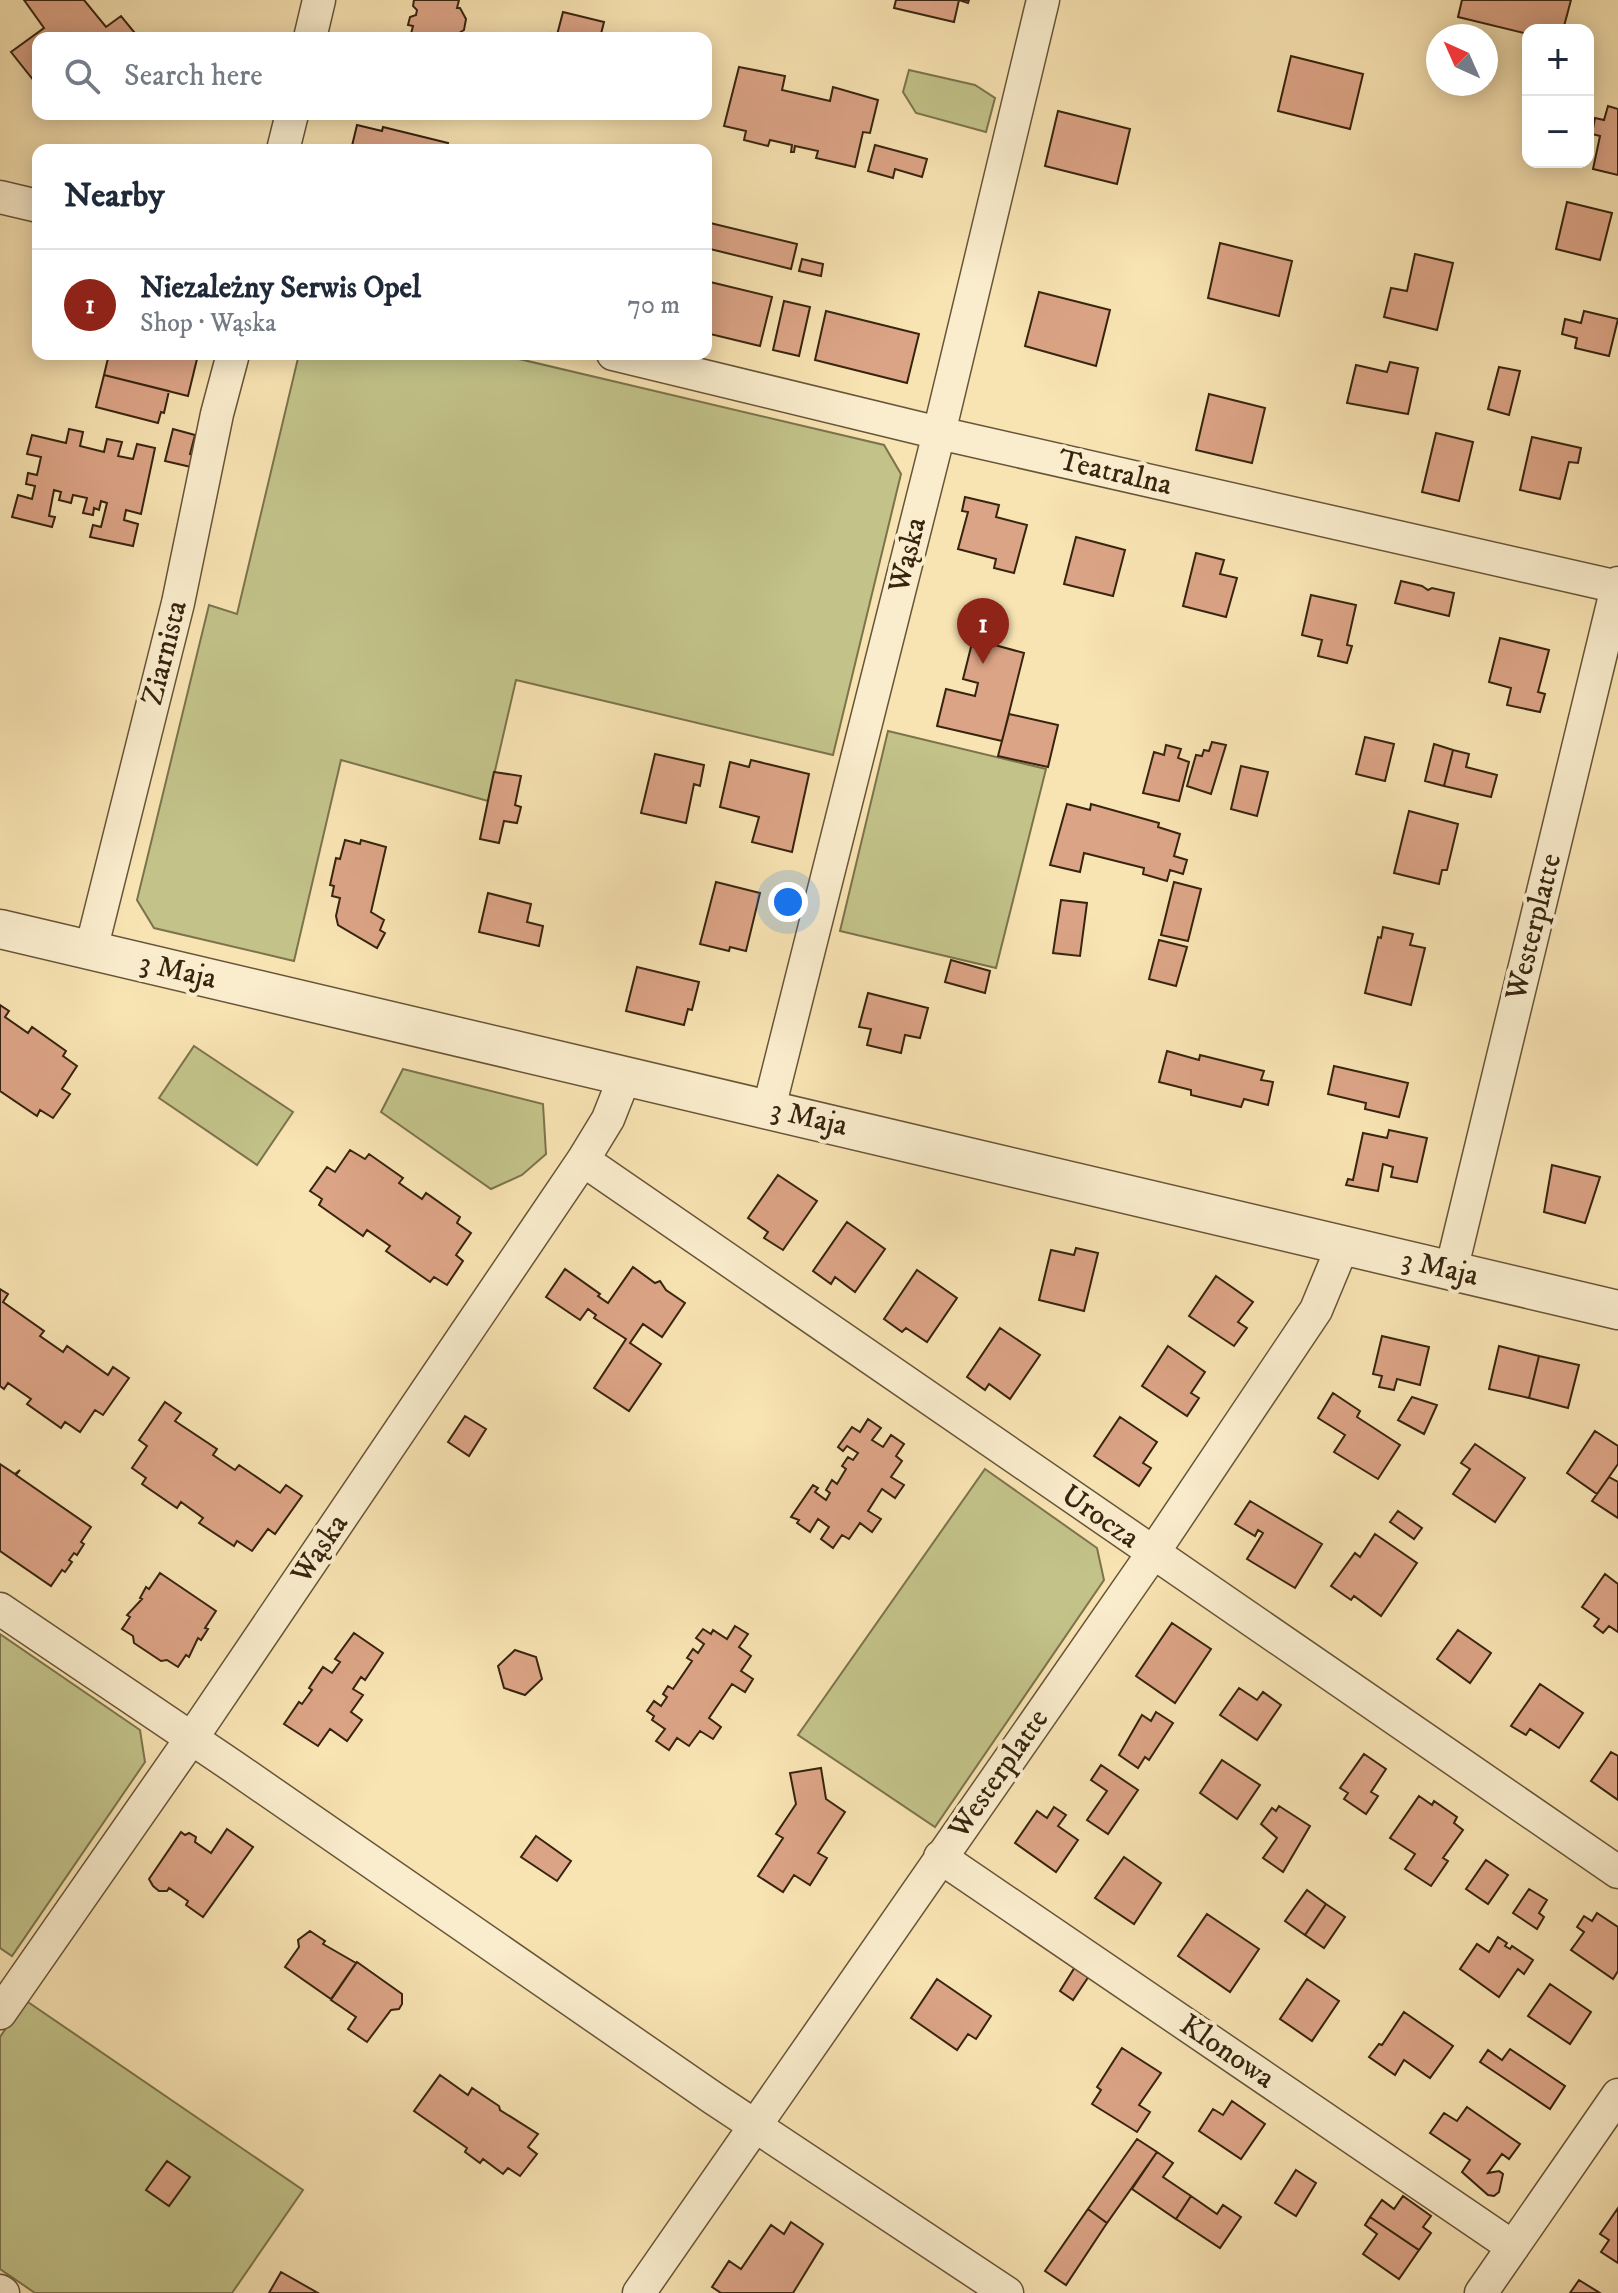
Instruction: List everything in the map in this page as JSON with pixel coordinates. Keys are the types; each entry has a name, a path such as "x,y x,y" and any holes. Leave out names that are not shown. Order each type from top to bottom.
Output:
{"street":[{"path":"311,32 319,0"},
{"name":"Wąska","path":"769,1108 939,433 1043,0"},
{"path":"284,144 290,120"},
{"path":"0,197 32,205"},
{"name":"Ziarnista","path":"91,950 178,603 217,414 231,360"},
{"name":"Teatralna","path":"638,360 939,433 1618,586"},
{"name":"Westerplatte","path":"1451,1271 1618,586"},
{"name":"3 Maja","path":"0,929 1618,1310"},
{"name":"Wąska","path":"0,2013 191,1738 583,1160 608,1119 625,1076"},
{"name":"Urocza","path":"583,1160 1618,1872"},
{"name":"Westerplatte","path":"639,2293 754,2123 1153,1553 1316,1310 1343,1245"},
{"path":"0,1609 713,2098 1007,2293"},
{"name":"Klonowa","path":"940,1857 1513,2247"},
{"path":"1481,2293 1618,2095"}],"green space":[{"path":"909,70 975,85 995,98 986,132 916,113 903,92"},
{"path":"298,360 523,360 884,445 901,474 833,755 516,680 488,801 341,760 294,961 154,928 137,900 209,605 237,614"},
{"path":"888,731 1046,769 996,968 840,931"},
{"path":"194,1046 293,1112 257,1165 159,1098"},
{"path":"403,1069 543,1104 546,1154 522,1175 491,1189 381,1112"},
{"path":"985,1469 1097,1548 1104,1580 935,1827 798,1735"},
{"path":"0,1634 140,1730 145,1762 12,1956 0,1948"},
{"path":"25,2000 303,2190 232,2293 35,2293 0,2269 0,2037"}],"building":[{"path":"24,0 84,0 106,27 121,16 134,32 38,32 44,28"},
{"path":"414,0 459,0 457,8 466,19 464,30 412,32 413,26 408,25 410,17 416,15 417,10 413,6"},
{"path":"896,0 959,0 954,22 894,8"},
{"path":"1462,0 1571,0 1565,24 1522,24 1522,33 1498,27 1498,24 1458,17"},
{"path":"563,12 604,22 602,32 558,32"},
{"path":"32,37 32,78 11,52"},
{"path":"1291,56 1363,74 1350,129 1278,111"},
{"path":"739,67 785,76 782,90 830,101 833,87 878,100 870,133 863,132 855,167 816,158 818,151 795,146 794,152 791,152 792,145 770,140 768,146 744,140 746,131 724,126"},
{"path":"1608,106 1618,109 1618,175 1593,169 1600,136 1594,134 1595,118 1604,120"},
{"path":"1058,111 1130,129 1117,184 1045,166"},
{"path":"357,125 382,131 383,127 448,143 448,144 352,144"},
{"path":"875,145 927,159 922,177 895,169 893,178 868,171"},
{"path":"1567,202 1612,213 1600,260 1556,249"},
{"path":"712,223 797,244 791,269 712,249"},
{"path":"1220,243 1292,261 1279,316 1208,298"},
{"path":"1415,254 1453,263 1437,330 1384,317 1391,288 1407,291"},
{"path":"802,259 823,264 821,276 799,271"},
{"path":"712,282 772,297 760,346 712,334"},
{"path":"1039,292 1110,310 1096,366 1025,346"},
{"path":"784,301 810,307 799,356 773,350"},
{"path":"826,311 919,334 907,383 815,360"},
{"path":"1584,311 1618,319 1609,356 1575,348 1577,338 1562,334 1565,319 1581,323"},
{"path":"108,360 197,360 188,396 104,375"},
{"path":"1390,362 1418,368 1408,414 1347,403 1356,365 1387,372"},
{"path":"1499,367 1520,371 1509,415 1488,409"},
{"path":"104,375 169,391 164,413 161,412 158,423 96,407"},
{"path":"1209,394 1265,408 1252,463 1196,450"},
{"path":"69,429 83,432 80,446 104,452 107,439 122,442 118,456 133,459 137,444 155,448 141,514 126,510 124,520 138,524 133,546 90,537 93,525 101,527 107,503 101,501 99,510 94,508 93,515 83,513 87,498 73,495 71,503 59,500 61,492 54,490 49,516 55,517 52,527 12,517 18,495 32,499 35,486 26,484 28,473 37,475 41,457 27,454 32,435 66,443"},
{"path":"173,429 195,435 190,454 194,455 191,467 165,461"},
{"path":"1436,433 1473,442 1459,501 1422,492"},
{"path":"1532,437 1581,448 1578,463 1569,462 1560,499 1520,490"},
{"path":"965,497 999,505 996,517 1027,525 1014,573 994,568 996,559 958,549 968,512 962,511"},
{"path":"1076,537 1125,550 1113,596 1064,584"},
{"path":"1196,553 1224,560 1220,574 1237,578 1226,617 1183,606"},
{"path":"1401,581 1428,590 1432,588 1454,593 1449,616 1395,603"},
{"path":"1311,595 1356,605 1347,645 1352,646 1347,663 1318,656 1322,640 1302,635"},
{"path":"1500,638 1549,650 1538,692 1545,694 1540,712 1507,705 1511,688 1489,682"},
{"path":"973,639 1024,653 1002,741 937,726 946,689 975,696 978,683 963,679"},
{"path":"1009,714 1058,725 1048,767 998,756"},
{"path":"1365,737 1394,744 1385,781 1356,774"},
{"path":"1212,742 1226,745 1211,794 1187,786 1196,755 1202,756 1204,750 1209,751"},
{"path":"1434,744 1453,750 1444,786 1425,781"},
{"path":"1166,745 1181,749 1178,758 1189,762 1179,801 1143,793 1154,752 1164,755"},
{"path":"1453,750 1469,754 1466,767 1497,775 1491,797 1444,786"},
{"path":"655,754 704,765 700,786 694,784 686,823 641,813"},
{"path":"751,760 809,774 792,852 752,842 759,817 720,807 730,762 749,767"},
{"path":"1241,766 1268,772 1257,816 1231,809"},
{"path":"494,772 521,776 515,805 521,807 517,823 504,821 499,843 480,839"},
{"path":"1067,804 1090,810 1091,804 1159,823 1158,827 1180,834 1174,856 1187,860 1183,874 1170,870 1167,881 1143,874 1144,868 1084,853 1080,872 1050,865"},
{"path":"1409,811 1458,824 1447,870 1442,870 1439,884 1394,873"},
{"path":"345,840 360,844 361,840 386,847 371,912 384,920 380,930 385,933 377,948 338,925 336,916 340,898 332,896 334,886 330,885 336,858 340,859"},
{"path":"716,882 760,893 746,951 730,947 729,951 700,944"},
{"path":"1174,882 1201,889 1188,941 1161,935"},
{"path":"488,893 531,904 527,922 543,926 539,946 479,932"},
{"path":"1061,900 1087,903 1080,956 1053,953"},
{"path":"1383,927 1413,934 1410,945 1425,948 1411,1005 1365,993"},
{"path":"1159,940 1187,947 1176,986 1149,979"},
{"path":"951,960 990,971 985,993 945,982"},
{"path":"637,967 699,982 692,1010 688,1009 684,1025 626,1011"},
{"path":"868,993 928,1008 920,1038 905,1035 901,1053 867,1045 871,1029 859,1027"},
{"path":"0,1005 9,1011 5,1017 28,1033 32,1027 66,1051 63,1056 77,1066 62,1089 70,1094 53,1118 40,1110 37,1116 0,1091"},
{"path":"1167,1051 1199,1060 1200,1055 1264,1071 1261,1080 1273,1082 1268,1105 1244,1099 1241,1107 1191,1095 1191,1090 1159,1082"},
{"path":"1334,1066 1408,1083 1399,1117 1365,1109 1366,1103 1328,1094"},
{"path":"1389,1130 1427,1138 1417,1182 1391,1177 1393,1167 1383,1164 1378,1191 1346,1185 1348,1179 1353,1180 1363,1133 1387,1138"},
{"path":"350,1150 365,1159 369,1154 403,1178 399,1183 422,1199 426,1193 460,1217 457,1223 471,1233 456,1255 463,1261 447,1285 434,1277 430,1282 386,1251 390,1246 367,1230 363,1236 319,1205 322,1199 310,1191 327,1167 335,1172"},
{"path":"1552,1165 1600,1177 1585,1223 1544,1212"},
{"path":"778,1175 817,1201 783,1250 764,1238 768,1232 748,1218"},
{"path":"847,1222 885,1249 855,1292 835,1277 831,1284 813,1271"},
{"path":"1076,1248 1098,1253 1084,1311 1039,1300 1051,1250 1074,1255"},
{"path":"633,1267 655,1283 660,1281 666,1290 685,1303 662,1337 643,1324 630,1343 661,1364 629,1411 594,1388 626,1339 594,1318 596,1315 588,1309 580,1320 546,1297 565,1269 608,1303"},
{"path":"917,1270 957,1298 927,1342 906,1328 902,1332 884,1319"},
{"path":"1216,1276 1253,1302 1238,1322 1247,1328 1234,1346 1189,1316"},
{"path":"0,1289 8,1294 3,1302 44,1331 40,1336 63,1352 67,1346 108,1375 113,1367 129,1378 103,1415 95,1410 80,1432 65,1422 61,1428 27,1404 31,1399 8,1383 4,1389 0,1386"},
{"path":"1000,1328 1040,1355 1010,1399 989,1384 985,1390 967,1377"},
{"path":"1382,1336 1429,1347 1420,1385 1397,1379 1394,1390 1379,1387 1382,1376 1373,1374"},
{"path":"1168,1346 1205,1372 1191,1393 1199,1398 1187,1416 1142,1386"},
{"path":"1499,1346 1539,1356 1529,1398 1489,1389"},
{"path":"1539,1356 1579,1365 1568,1408 1529,1398"},
{"path":"1333,1393 1360,1411 1357,1417 1400,1445 1378,1479 1334,1452 1345,1435 1318,1418"},
{"path":"1412,1397 1437,1405 1424,1434 1398,1420"},
{"path":"165,1402 181,1413 175,1421 217,1449 213,1455 235,1470 239,1465 280,1493 286,1485 302,1496 275,1534 268,1529 252,1551 237,1541 234,1546 199,1523 203,1518 181,1502 177,1508 142,1484 146,1478 132,1468 147,1446 139,1440"},
{"path":"465,1416 486,1429 469,1456 448,1442"},
{"path":"1120,1417 1157,1442 1143,1463 1151,1468 1139,1486 1094,1456"},
{"path":"868,1419 881,1428 872,1440 883,1447 891,1435 904,1444 896,1456 902,1461 891,1477 904,1485 895,1498 882,1489 868,1511 881,1519 872,1532 860,1523 849,1539 842,1535 833,1548 821,1539 829,1527 818,1519 810,1532 797,1523 799,1520 791,1517 813,1485 818,1488 815,1492 826,1500 830,1493 826,1490 832,1480 837,1484 846,1469 842,1466 848,1457 853,1460 858,1453 847,1446 843,1451 838,1447 852,1427 860,1432"},
{"path":"1595,1431 1618,1446 1618,1464 1597,1494 1567,1473"},
{"path":"1475,1444 1525,1478 1495,1522 1453,1494 1470,1469 1461,1463"},
{"path":"0,1464 15,1474 20,1470 16,1475 91,1527 77,1555 74,1553 69,1560 72,1562 51,1586 0,1551"},
{"path":"1609,1477 1618,1482 1618,1518 1592,1501"},
{"path":"1250,1501 1322,1544 1295,1588 1247,1559 1263,1533 1258,1530 1255,1536 1235,1524"},
{"path":"1398,1511 1422,1528 1414,1539 1390,1522"},
{"path":"1375,1534 1417,1563 1381,1616 1354,1596 1351,1600 1331,1586 1355,1553 1360,1557"},
{"path":"160,1573 216,1611 201,1640 198,1638 189,1657 186,1655 178,1667 167,1660 161,1661 134,1643 133,1636 122,1629 130,1617 127,1615 142,1599 146,1587 149,1589"},
{"path":"1605,1574 1618,1584 1618,1632 1609,1626 1603,1633 1594,1626 1599,1619 1582,1607"},
{"path":"1172,1623 1211,1649 1175,1703 1136,1676"},
{"path":"735,1626 748,1634 739,1647 751,1656 741,1671 753,1679 745,1692 732,1684 709,1718 721,1727 713,1739 700,1731 689,1746 677,1738 669,1750 656,1741 665,1729 652,1720 654,1716 647,1711 654,1701 661,1706 667,1697 663,1694 668,1686 673,1689 692,1661 687,1658 693,1649 698,1653 704,1644 696,1638 703,1629 711,1634 713,1630 727,1639"},
{"path":"1458,1630 1491,1653 1470,1683 1437,1659"},
{"path":"354,1633 383,1653 365,1680 361,1677 353,1689 363,1695 351,1712 362,1720 347,1741 330,1729 318,1746 284,1724 299,1702 302,1704 312,1690 309,1688 323,1667 332,1673 340,1662 335,1659"},
{"path":"515,1650 536,1657 542,1679 525,1695 504,1688 498,1666"},
{"path":"1540,1684 1583,1713 1559,1748 1530,1729 1526,1735 1511,1726"},
{"path":"1239,1688 1257,1700 1263,1692 1281,1705 1257,1740 1220,1715"},
{"path":"1156,1712 1173,1723 1149,1760 1145,1757 1138,1768 1119,1755 1142,1715 1151,1721"},
{"path":"1611,1752 1618,1756 1618,1800 1591,1781"},
{"path":"1364,1754 1386,1769 1371,1792 1378,1796 1366,1814 1344,1799 1348,1793 1340,1788"},
{"path":"1222,1760 1260,1785 1237,1819 1200,1793"},
{"path":"1101,1765 1138,1790 1108,1834 1087,1820 1107,1791 1091,1780"},
{"path":"821,1768 826,1799 845,1812 818,1853 827,1858 810,1885 794,1875 783,1892 758,1876 783,1838 776,1834 796,1804 790,1773"},
{"path":"1419,1796 1432,1805 1434,1801 1457,1817 1454,1823 1463,1830 1443,1858 1448,1861 1431,1886 1405,1869 1415,1854 1390,1838"},
{"path":"1279,1806 1310,1826 1283,1872 1263,1858 1277,1838 1261,1824 1272,1808 1276,1811"},
{"path":"1054,1807 1066,1815 1058,1826 1078,1840 1056,1872 1015,1843 1037,1811 1047,1818"},
{"path":"227,1829 253,1847 203,1917 186,1905 188,1901 169,1888 159,1891 153,1886 149,1879 181,1832 196,1837 195,1842 211,1853"},
{"path":"536,1836 571,1861 557,1881 521,1857"},
{"path":"1124,1857 1161,1883 1134,1924 1095,1898"},
{"path":"1486,1860 1508,1875 1488,1904 1466,1889"},
{"path":"1529,1889 1547,1900 1539,1913 1544,1917 1537,1929 1513,1913"},
{"path":"1307,1890 1326,1904 1305,1935 1285,1921"},
{"path":"1326,1904 1345,1917 1324,1948 1305,1935"},
{"path":"1597,1913 1618,1927 1618,1971 1613,1979 1571,1950 1584,1932 1577,1927 1584,1916 1592,1921"},
{"path":"1207,1914 1259,1949 1230,1992 1178,1956"},
{"path":"310,1931 325,1941 323,1944 356,1963 331,1999 285,1967 299,1947 298,1940"},
{"path":"1498,1937 1507,1943 1505,1946 1510,1949 1512,1946 1533,1960 1524,1974 1518,1969 1499,1997 1460,1969 1477,1944 1489,1952"},
{"path":"357,1962 402,1994 399,2009 391,2010 367,2042 348,2029 356,2017 331,2000"},
{"path":"1075,1967 1089,1976 1073,2000 1060,1991"},
{"path":"937,1979 991,2016 976,2039 968,2034 957,2050 911,2018"},
{"path":"1307,1979 1339,2001 1312,2041 1280,2019"},
{"path":"1550,1984 1591,2012 1570,2044 1528,2016"},
{"path":"1404,2012 1453,2046 1430,2078 1404,2060 1395,2075 1369,2057 1379,2044 1382,2045"},
{"path":"1122,2048 1161,2073 1139,2105 1150,2112 1137,2132 1092,2104 1101,2090 1097,2087"},
{"path":"1510,2049 1565,2086 1550,2109 1480,2062 1488,2050 1502,2060"},
{"path":"440,2075 468,2095 472,2088 538,2134 528,2147 537,2154 520,2176 508,2168 503,2174 483,2159 480,2163 465,2152 467,2148 414,2111"},
{"path":"1232,2101 1265,2124 1241,2159 1199,2131 1213,2109 1223,2115"},
{"path":"1467,2107 1520,2144 1509,2159 1502,2154 1488,2173 1499,2171 1503,2174 1499,2192 1494,2196 1488,2195 1462,2172 1470,2160 1430,2133 1444,2113 1457,2121"},
{"path":"1137,2139 1157,2152 1107,2223 1088,2209"},
{"path":"1157,2152 1173,2163 1163,2177 1191,2196 1176,2219 1132,2189"},
{"path":"167,2161 190,2177 169,2206 146,2190"},
{"path":"1296,2170 1316,2183 1296,2216 1275,2203"},
{"path":"1191,2196 1217,2214 1223,2205 1241,2217 1220,2248 1176,2219"},
{"path":"1403,2196 1431,2216 1423,2227 1431,2233 1419,2250 1370,2217 1382,2200 1394,2209"},
{"path":"1618,2208 1618,2263 1601,2252 1609,2240 1600,2234"},
{"path":"1088,2209 1107,2223 1066,2285 1045,2271"},
{"path":"1370,2217 1419,2250 1399,2279 1363,2254 1377,2234 1365,2225"},
{"path":"791,2222 823,2244 793,2293 721,2293 712,2287 729,2261 741,2269 771,2225 784,2234"},
{"path":"281,2272 318,2293 269,2293"},
{"path":"1579,2280 1600,2293 1570,2293"}],"place":[{"name":"Niezależny Serwis Opel","path":"983,664"}]}
